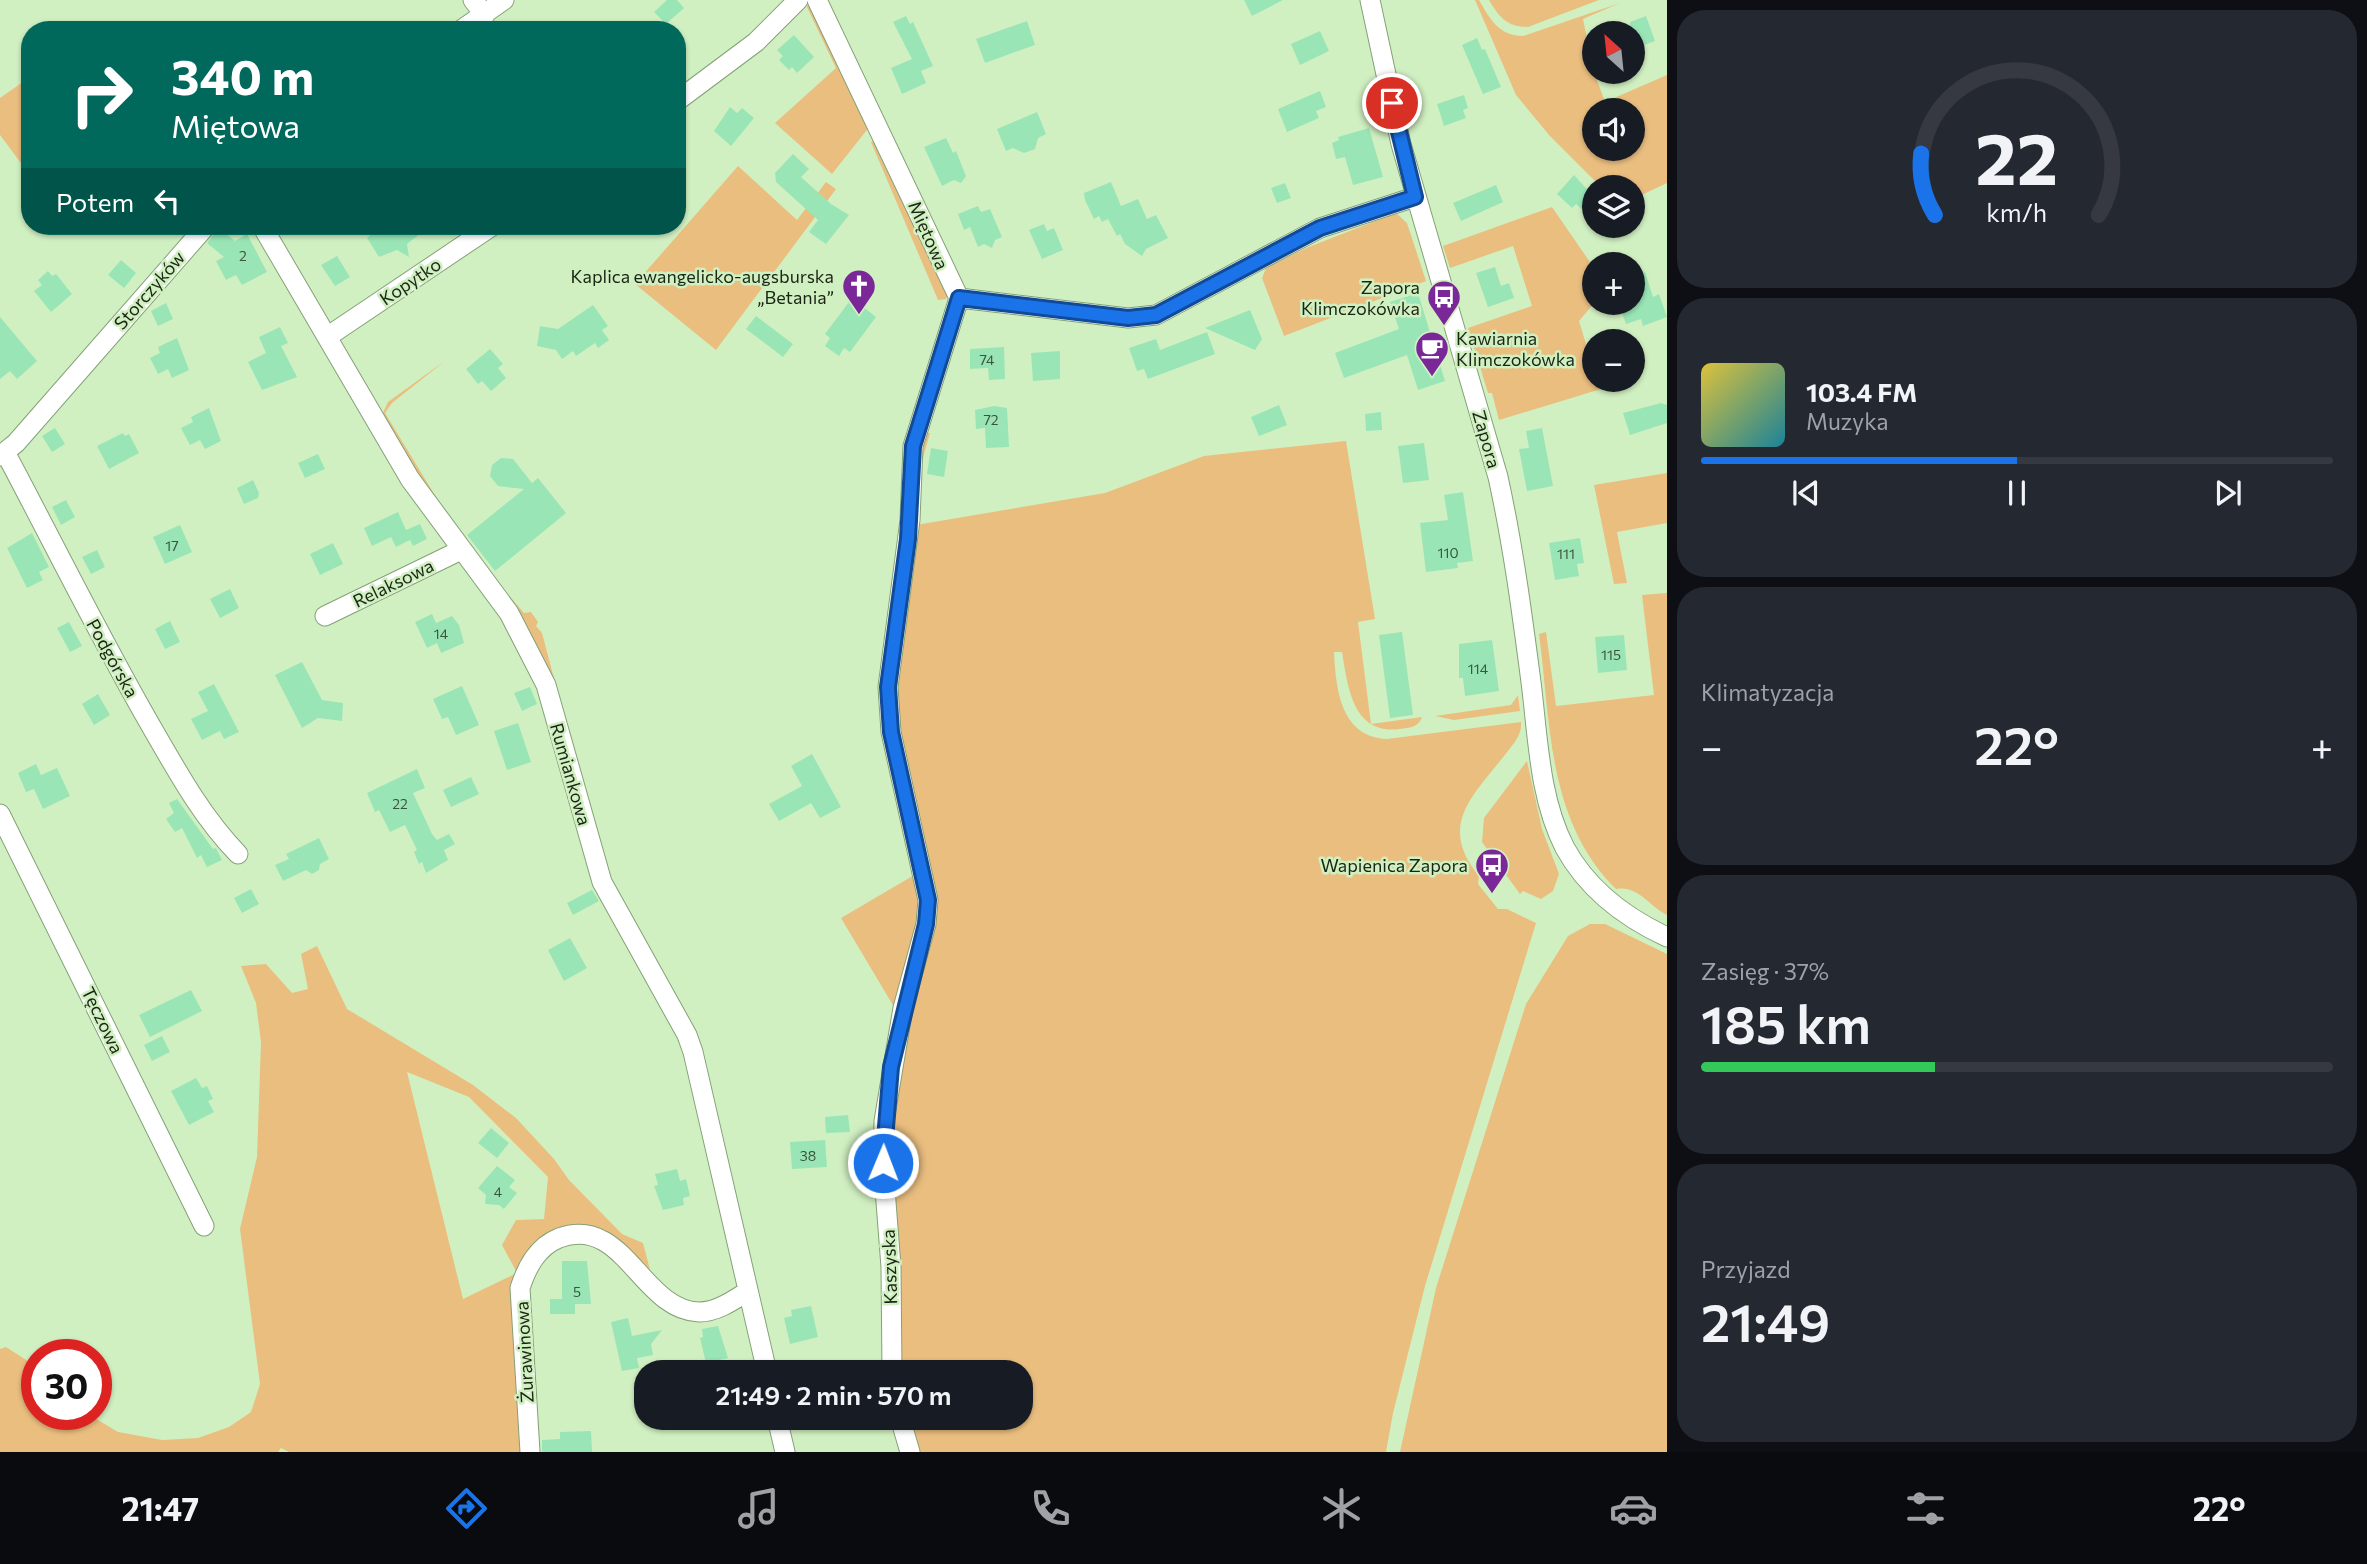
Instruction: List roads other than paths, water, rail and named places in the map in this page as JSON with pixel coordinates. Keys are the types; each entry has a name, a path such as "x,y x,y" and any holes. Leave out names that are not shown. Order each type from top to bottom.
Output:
{"street":[{"path":"468,21 479,7 504,0"},
{"path":"686,94 757,42 798,0"},
{"name":"Miętowa","path":"817,0 959,298"},
{"name":"Zapora","path":"1370,0 1415,197 1488,440 1507,517 1548,798 1559,835 1586,879 1626,914 1667,937"},
{"path":"959,298 1128,318 1156,315 1320,228 1415,197"},
{"name":"Storczyków","path":"93,355 198,235"},
{"name":"Rumiankowa","path":"267,235 410,479 509,612 533,655 546,685 602,882 687,1035 764,1360"},
{"name":"Kopytko","path":"327,337 479,235"},
{"name":"Kaszyska","path":"892,1360 891,1267 883,1163 884,1121 891,1067 926,924 928,900 889,721 889,675 907,545 913,446 959,298"},
{"name":"Podgórska","path":"93,355 3,454 172,761 220,836 238,854"},
{"name":"Relaksowa","path":"325,616 461,550"},
{"name":"Tęczowa","path":"0,814 204,1226"},
{"name":"Żurawinowa","path":"530,1452 520,1288 526,1270 538,1252 554,1240 572,1234 589,1234 605,1241 673,1305 699,1312 748,1291"},
{"path":"780,1430 785,1452"},
{"path":"904,1430 910,1452"}],"place":[{"name":"Kaplica ewangelicko-augsburska „Betania”","path":"859,316"},
{"name":"Zapora Klimczokówka","path":"1444,327"},
{"name":"Kawiarnia Klimczokówka","path":"1432,378"},
{"name":"Wapienica Zapora","path":"1492,895"}]}
